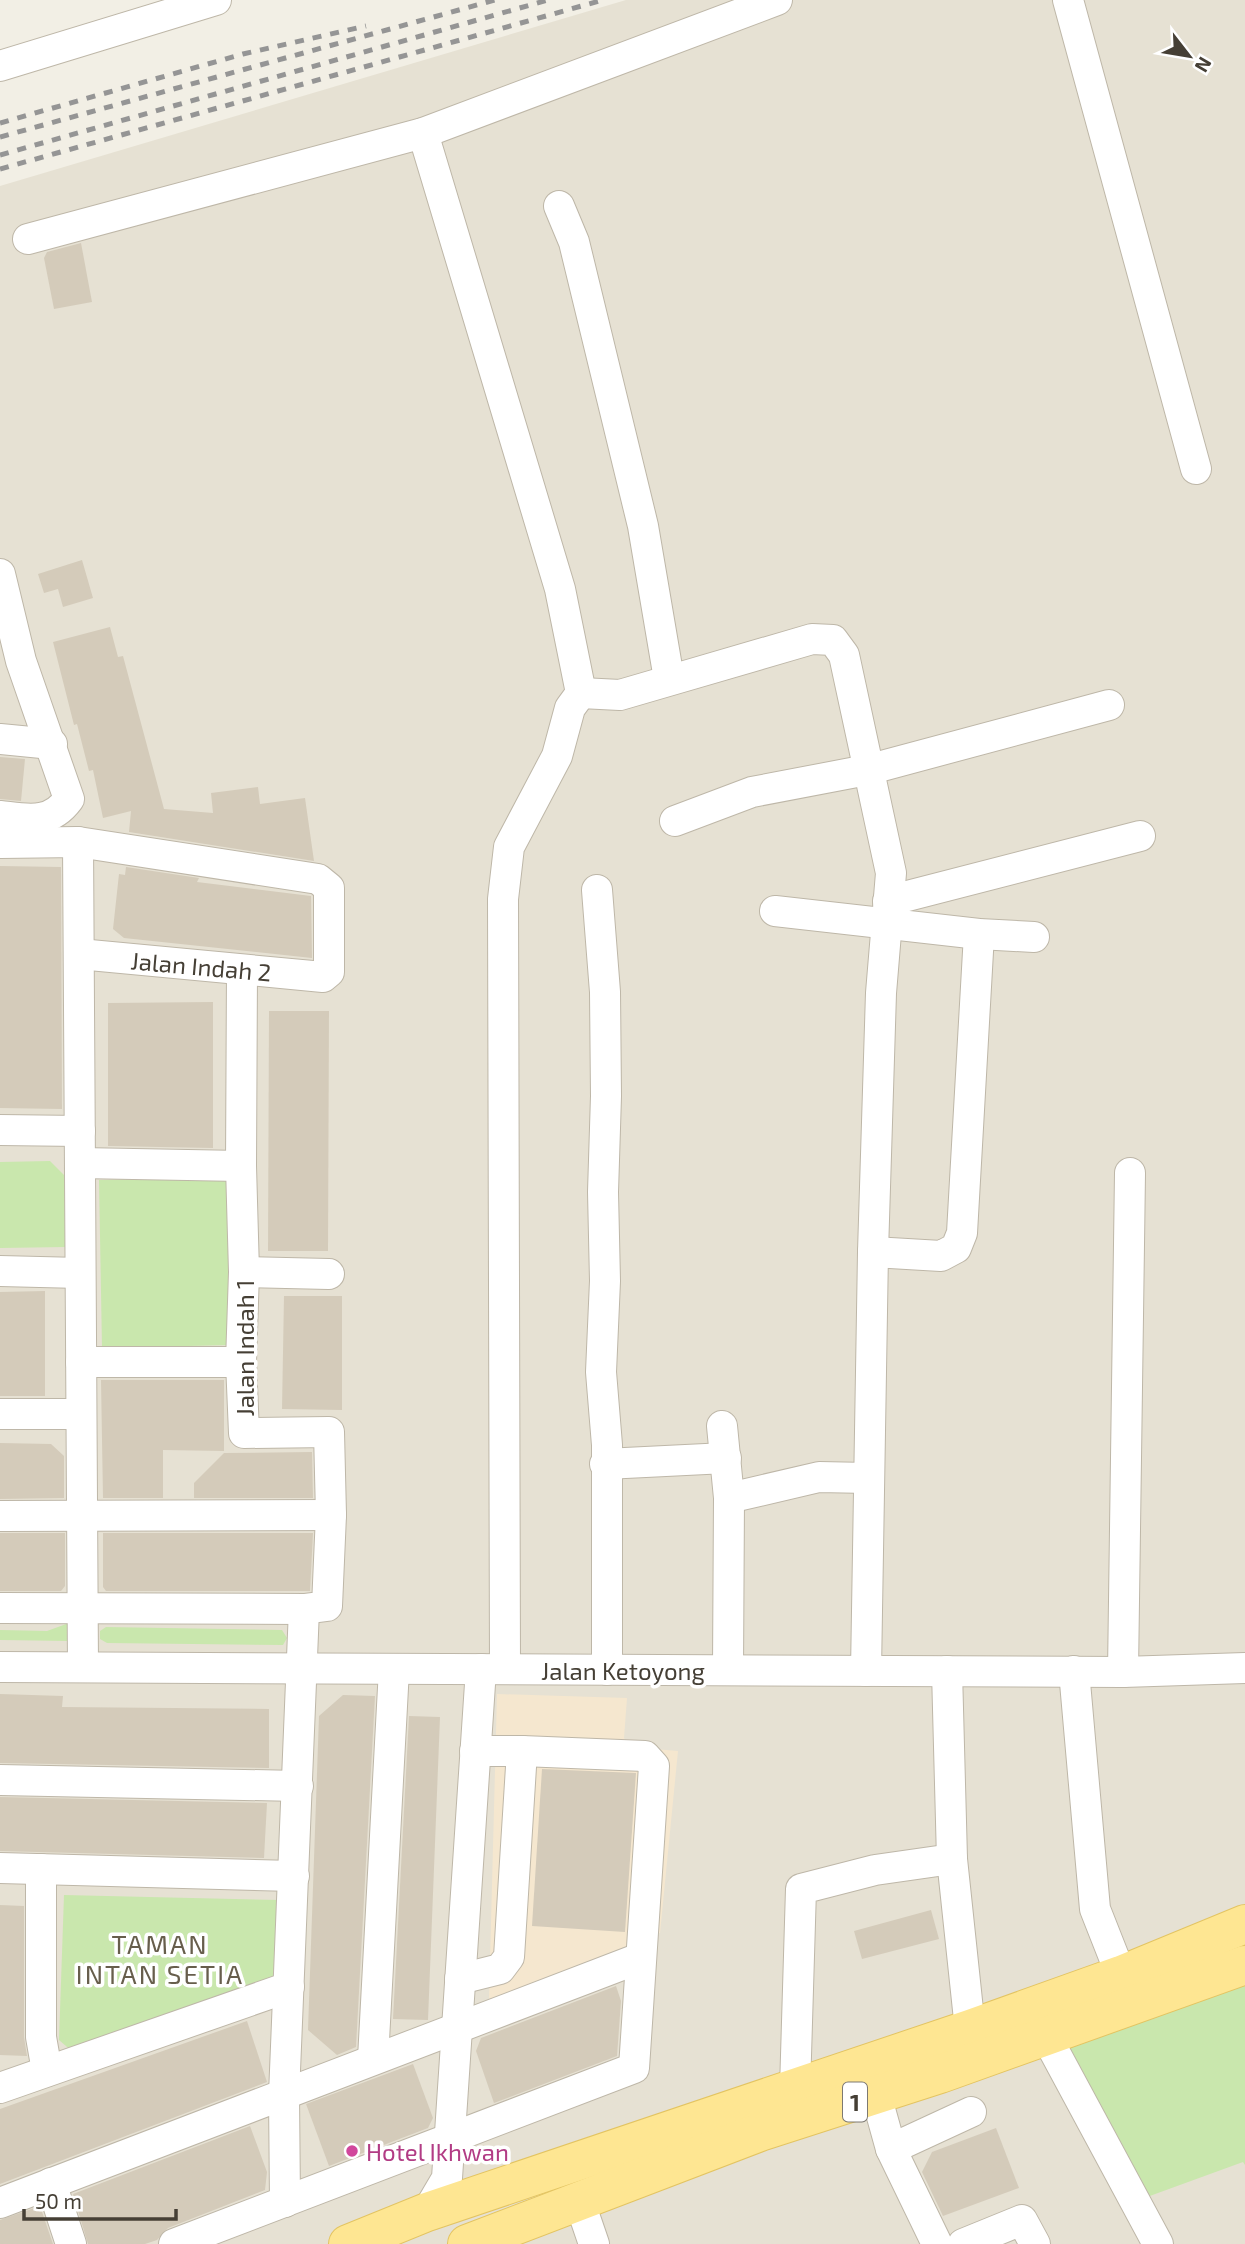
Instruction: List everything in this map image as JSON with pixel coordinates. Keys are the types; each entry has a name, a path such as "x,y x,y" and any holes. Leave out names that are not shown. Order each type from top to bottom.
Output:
{"main road":[{"name":"1","path":"348,2244 427,2213 970,2029 1121,1975 1245,1924"},
{"name":"1","path":"467,2244 761,2132 876,2095 1245,1965"}],"street":[{"path":"0,66 216,0"},
{"path":"27,239 423,133 777,0"},
{"path":"1068,0 1196,469"},
{"path":"423,133 560,589 580,694 570,708 557,755 509,847 503,899 493,1669 475,1751 447,2178 427,2213"},
{"path":"559,206 574,242 643,526 668,679"},
{"path":"0,575 10,660 52,744 69,799 61,810 44,820 0,816"},
{"path":"580,694 620,695 812,639 833,640 844,656 891,873 873,1252 866,1671"},
{"path":"675,821 752,792 867,770 1109,705"},
{"path":"0,739 52,744"},
{"path":"887,913 1140,836"},
{"path":"0,843 78,842 83,1667"},
{"name":"Jalan Indah 2","path":"78,842 326,883 329,888 329,972 323,977 79,954"},
{"path":"597,890 605,992 605,1281 601,1372 607,1445 607,1670"},
{"path":"775,911 887,913 979,934 1034,937"},
{"path":"873,1252 941,1256 956,1248 962,1233 979,934"},
{"name":"Jalan Indah 1","path":"242,970 241,1166 244,1272 241,1362 244,1433 329,1432 331,1515 327,1606 304,1609"},
{"path":"0,1130 80,1130"},
{"path":"80,1163 241,1166"},
{"path":"1123,1672 1130,1173"},
{"path":"0,1271 80,1273"},
{"path":"244,1272 329,1274"},
{"path":"81,1362 241,1362"},
{"path":"0,1414 81,1414"},
{"path":"722,1426 729,1498 727,1670"},
{"path":"605,1464 726,1458"},
{"path":"729,1498 819,1477 868,1478"},
{"path":"0,1516 331,1515"},
{"path":"0,1608 304,1609 304,1668 284,2095 285,2202"},
{"name":"Jalan Ketoyong","path":"0,1667 1123,1672 1245,1668"},
{"path":"373,2059 394,1669"},
{"path":"947,1671 952,1859 970,2029"},
{"path":"1074,1671 1095,1909 1121,1975"},
{"path":"174,2244 634,2068 654,1766 645,1756 475,1751"},
{"path":"460,1979 500,1969 509,1957 522,1751"},
{"path":"0,1780 298,1786"},
{"path":"795,2089 801,1889 875,1870 952,1859"},
{"path":"0,1868 294,1876"},
{"path":"41,1870 41,2037 47,2071"},
{"path":"0,2203 640,1958"},
{"path":"0,2088 289,1987"},
{"path":"1046,2036 1158,2244"},
{"path":"876,2095 891,2149 937,2244"},
{"path":"891,2149 971,2112"},
{"path":"449,2139 463,2172 489,2193"},
{"path":"51,2183 71,2244"},
{"path":"579,2200 594,2244"},
{"path":"963,2244 1022,2221 1035,2244"}],"shaded area":[{"path":"626,0 1245,0 1245,2244 0,2244 0,186"},
{"path":"497,1694 627,1698 624,1738 631,1747 678,1751 660,1933 489,2000"}],"green space":[{"path":"50,1161 65,1176 66,1247 0,1248 0,1162"},
{"path":"228,1177 231,1345 102,1348 99,1180"},
{"path":"69,1623 68,1641 0,1640 0,1630 47,1631"},
{"path":"106,1627 282,1630 287,1638 283,1645 107,1643 100,1639 100,1631"},
{"path":"64,1895 280,1900 278,1984 74,2053 59,2040"},
{"path":"1245,1967 1245,2165 1243,2162 1147,2197 1058,2036"}],"building":[{"path":"81,243 92,302 54,309 44,258 47,252"},
{"path":"82,560 93,598 63,607 58,589 44,593 38,574"},
{"path":"110,627 118,657 123,656 164,809 213,813 211,793 258,787 260,804 305,798 314,861 129,832 131,811 103,818 93,770 89,771 77,724 74,725 53,642"},
{"path":"0,757 25,759 21,801 0,799"},
{"path":"0,866 61,867 62,1109 0,1108"},
{"path":"126,867 199,878 197,882 311,896 312,958 124,938 113,929 119,874 125,875"},
{"path":"213,1002 213,1148 108,1146 108,1003"},
{"path":"269,1011 329,1011 328,1251 268,1251"},
{"path":"45,1291 45,1396 0,1396 0,1292"},
{"path":"284,1296 342,1296 342,1410 282,1409"},
{"path":"101,1380 224,1380 224,1451 163,1450 163,1498 103,1498"},
{"path":"0,1443 51,1444 64,1456 64,1498 0,1499"},
{"path":"312,1452 313,1498 194,1498 194,1483 224,1453"},
{"path":"0,1533 65,1533 65,1586 61,1591 0,1591"},
{"path":"103,1533 313,1533 310,1591 106,1591 103,1587"},
{"path":"0,1694 63,1696 62,1707 269,1709 269,1768 0,1763"},
{"path":"343,1695 375,1696 356,2047 337,2055 308,2030 319,1716"},
{"path":"409,1716 440,1717 428,2020 393,2019"},
{"path":"542,1769 636,1773 625,1932 532,1926"},
{"path":"0,1797 267,1803 264,1858 0,1851"},
{"path":"0,1905 24,1906 24,2037 27,2056 0,2055"},
{"path":"931,1910 939,1939 862,1959 854,1931"},
{"path":"616,1986 621,2001 617,2056 494,2103 476,2051 481,2038"},
{"path":"247,2021 267,2082 0,2184 0,2109"},
{"path":"413,2064 433,2118 428,2128 329,2166 306,2104"},
{"path":"250,2126 267,2172 265,2190 168,2228 157,2240 145,2244 88,2244 73,2194"},
{"path":"996,2128 1019,2188 943,2216 922,2172 932,2152"},
{"path":"40,2206 53,2244 0,2244 0,2220"}],"railway":[{"path":"0,137 495,0"},
{"path":"0,155 548,0"},
{"path":"0,169 603,0"},
{"path":"0,123 243,54 366,26"}],"place":[{"name":"Hotel Ikhwan","path":"352,2151"}],"district":[{"name":"TAMAN INTAN SETIA","path":"160,1958"}]}
